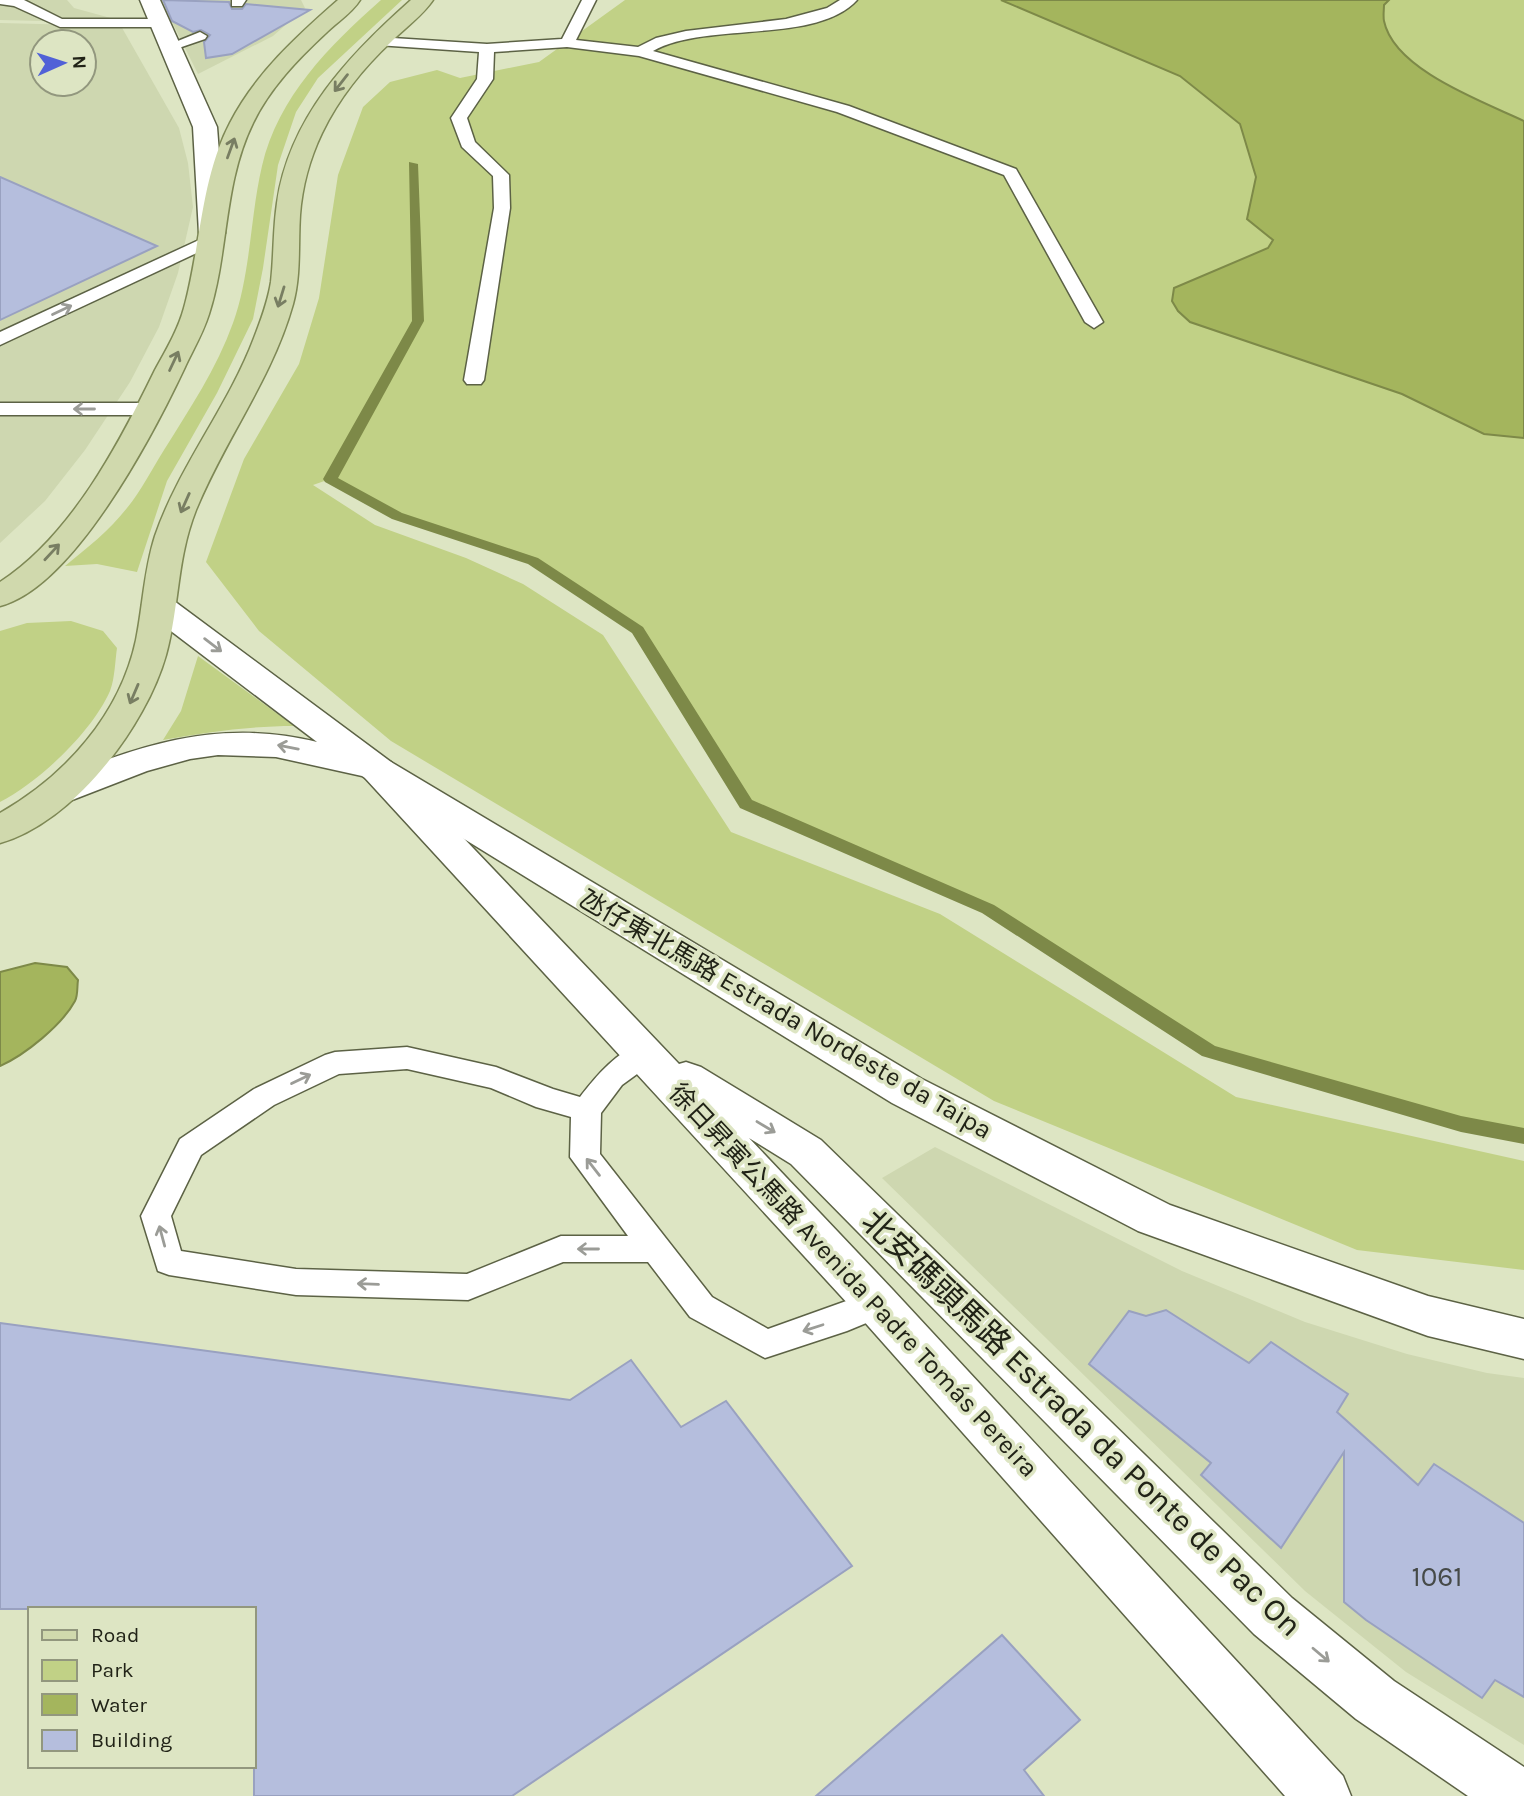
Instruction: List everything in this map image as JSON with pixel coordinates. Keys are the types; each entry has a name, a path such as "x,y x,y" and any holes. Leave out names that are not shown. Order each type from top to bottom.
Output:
{"main road":[{"path":"0,596 33,573 66,537 113,475 152,409 198,310 226,162 240,124 262,88 299,44 350,0"},
{"path":"0,830 54,795 101,749 131,702 150,653 171,535 195,478 234,413 268,340 284,285 290,194 313,125 338,85 377,41 424,0"}],"street":[{"path":"150,0 205,127 212,239"},
{"name":"氹仔東北馬路 Estrada Nordeste da Taipa","path":"158,605 378,770 907,1091 1154,1218 1428,1316 1524,1339"},
{"name":"氹仔東北馬路 Estrada Nordeste da Taipa","path":"54,795 159,754 202,746 273,744 378,770"},
{"name":"徐日昇寅公馬路 Avenida Padre Tomás Pereira","path":"378,770 646,1053 877,1304 1305,1790"},
{"name":"北安碼頭馬路 Estrada da Ponte de Pac On","path":"646,1053 806,1152 1273,1616 1375,1699 1517,1796"}],"lane":[{"path":"0,0 18,2 60,23 160,23"},
{"path":"567,43 589,0"},
{"path":"640,52 663,40 800,20 841,7 850,0"},
{"path":"170,47 200,36"},
{"path":"377,41 487,48 567,43 640,52 843,108 1010,172 1094,322"},
{"path":"474,380 502,208 501,175 468,144 459,118 485,79 487,48"},
{"path":"0,339 212,239"},
{"path":"0,409 152,409"},
{"path":"646,1053 612,1077 586,1110 585,1157 701,1307 765,1344 836,1321 877,1304"},
{"path":"586,1110 546,1099 496,1078 407,1058 335,1063 264,1097 190,1147 156,1216 169,1262 296,1282 468,1287 561,1249 656,1248"}],"shaded area":[{"path":"0,0 67,0 74,8 129,23 0,20"},
{"path":"193,0 301,0 305,8 273,36 198,74 170,18"},
{"path":"0,23 121,26 179,128 188,163 193,207 178,273 159,327 130,382 85,450 45,501 0,543"},
{"path":"935,1147 1182,1271 1305,1322 1407,1354 1487,1373 1524,1378 1524,1745 1406,1672 1305,1591 882,1178"}],"green space":[{"path":"381,0 402,0 318,78 296,112 278,165 253,319 217,393 167,481 137,572 97,564 65,566 105,532 132,501 202,388 219,356 239,304 262,166 280,117 308,74"},
{"path":"625,0 1001,0 1180,76 1240,124 1256,177 1247,219 1274,239 1268,248 1174,288 1178,311 1190,322 1402,394 1484,434 1524,438 1524,1136 1461,1124 1230,1057 988,909 746,804 637,630 533,561 397,516 330,479 313,485 375,525 466,558 523,584 603,635 731,832 940,914 1236,1097 1524,1161 1524,1270 1357,1250 994,1101 391,741 259,631 206,562 244,459 299,364 319,298 338,175 363,107 390,82 437,70 460,78 539,62"},
{"path":"1389,0 1524,0 1524,121 1442,83 1404,54 1391,38 1384,21 1384,4"},
{"path":"71,621 103,631 117,648 110,691 102,707 78,739 31,782 0,802 0,631 27,623"},
{"path":"198,656 294,726 229,730 163,740 181,711"}],"water":[{"path":"1001,0 1389,0 1384,5 1384,21 1391,39 1404,55 1443,82 1524,121 1524,438 1484,434 1402,394 1190,322 1172,301 1174,288 1268,248 1273,240 1247,219 1256,177 1240,124 1180,76"},
{"path":"35,963 67,967 78,980 76,999 61,1020 42,1038 0,1066 0,972"}],"building":[{"path":"163,0 229,2 232,9 242,9 246,4 310,10 232,54 206,58 204,42 210,35 201,30 193,32 172,21"},
{"path":"0,177 157,246 0,320"},
{"path":"1166,1310 1249,1363 1271,1342 1348,1394 1337,1412 1418,1485 1434,1464 1524,1523 1524,1697 1495,1680 1482,1698 1366,1620 1344,1602 1344,1452 1281,1548 1201,1475 1211,1463 1089,1364 1129,1311 1146,1316"},
{"path":"0,1323 570,1400 631,1360 681,1427 726,1401 852,1566 512,1796 254,1796 256,1607 0,1609"},
{"path":"1002,1635 1080,1720 1024,1770 1044,1796 816,1796"}],"waterway":[{"path":"413,164 418,321 330,479 397,516 533,561 638,630 746,804 988,909 1209,1051 1461,1124 1524,1136"}]}
